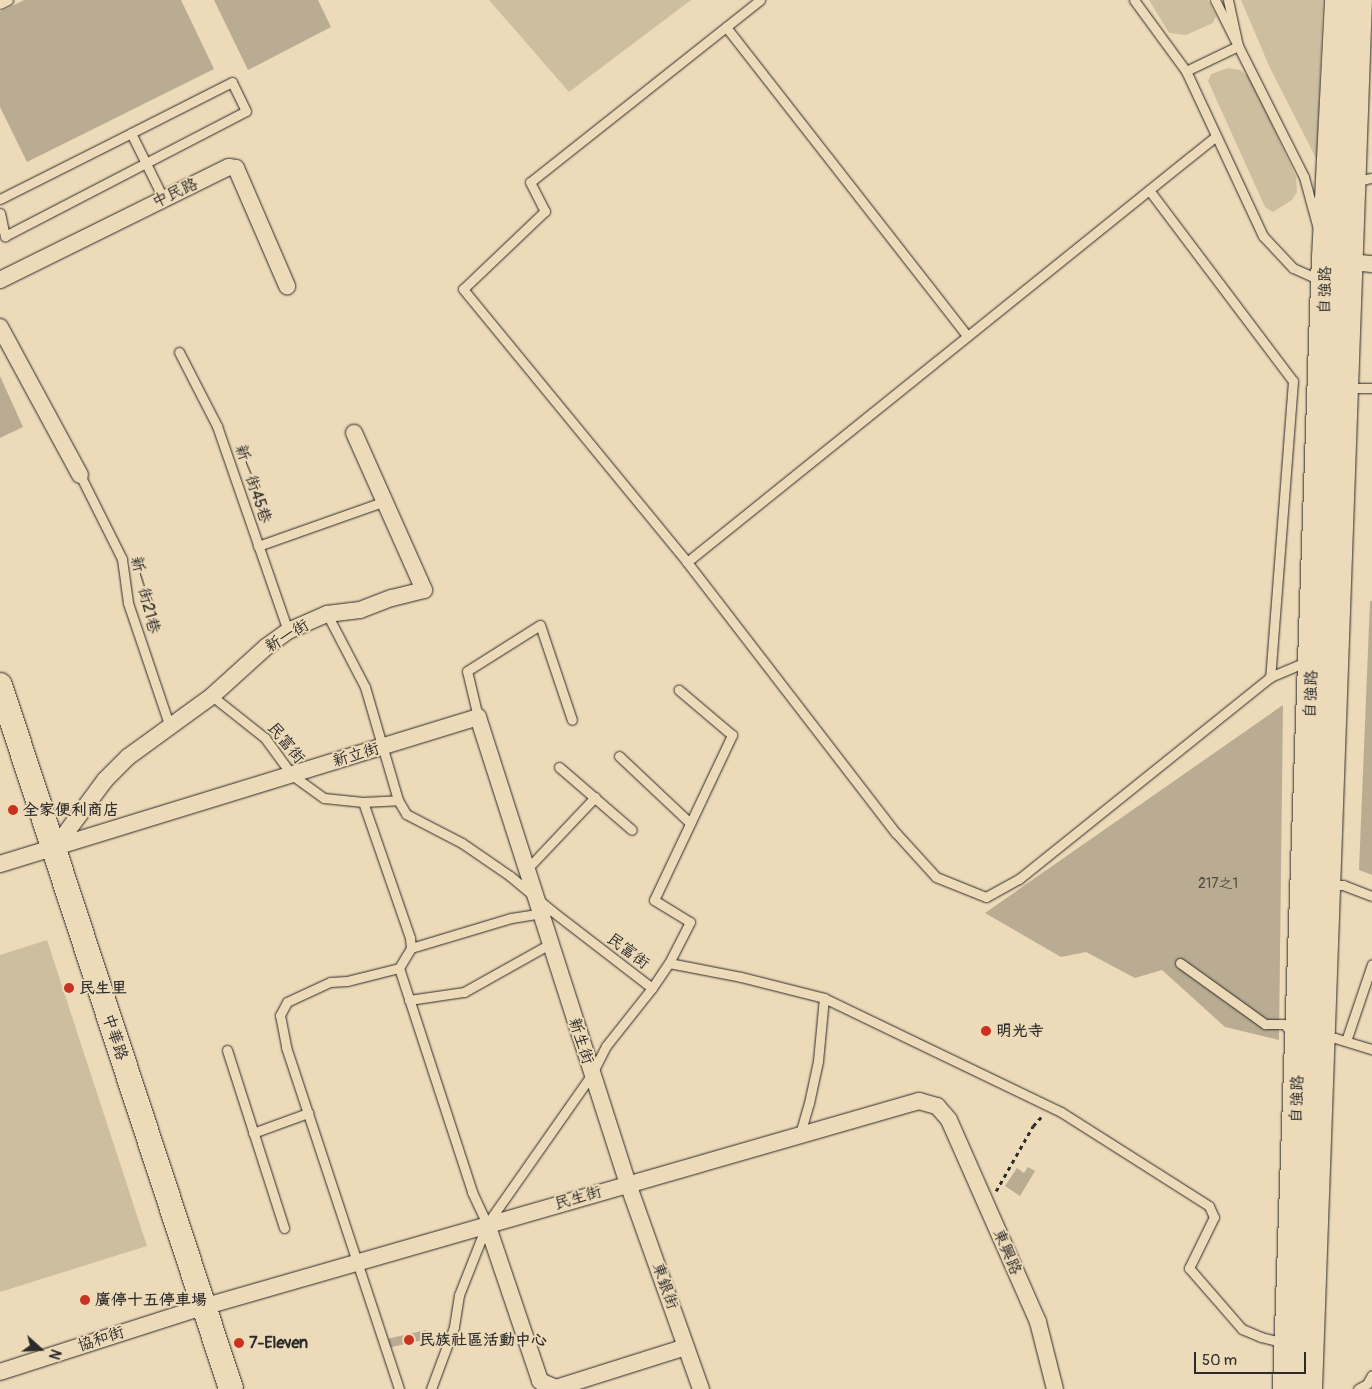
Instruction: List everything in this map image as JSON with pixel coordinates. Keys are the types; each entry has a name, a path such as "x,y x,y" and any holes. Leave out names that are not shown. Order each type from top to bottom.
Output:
{"main road":[{"name":"自強路","path":"1338,0 1349,261"},
{"name":"自強路","path":"1322,1040 1324,659 1334,389 1349,261 1362,180 1359,0"},
{"name":"自強路","path":"1286,1389 1299,1345 1322,1040 1327,885 1324,659"},
{"name":"自強路","path":"1299,1345 1309,1389"}],"street":[{"name":"中民路","path":"0,280 229,167 236,168 287,286"},
{"path":"0,327 80,476"},
{"name":"新一街","path":"54,849 105,780 128,757 212,696 266,647 288,632 327,614 360,610 392,598 424,590 354,433"},
{"name":"中華路","path":"0,685 231,1389"},
{"path":"478,717 526,869 543,908"},
{"name":"新立街","path":"0,864 54,849 478,717"},
{"name":"新生街","path":"543,908 550,944 628,1184"},
{"name":"民生街","path":"203,1307 359,1264 487,1224 919,1101 937,1106 949,1120"},
{"name":"東興路","path":"949,1120 1038,1322 1055,1389"},
{"name":"東銀街","path":"628,1184 701,1389"},
{"path":"487,1224 540,1381 556,1388 686,1346"},
{"name":"協和街","path":"0,1372 203,1307"}],"lane":[{"path":"0,4 8,0"},
{"path":"760,0 530,182 545,211 463,289 687,562 896,833 936,877 986,897 1019,879 1270,677 1324,659"},
{"path":"1134,0 1186,71 1263,236 1293,268 1313,277 1349,261 1214,0"},
{"path":"1228,0 1238,46"},
{"path":"726,27 967,336"},
{"path":"1186,71 1238,46"},
{"path":"0,199 232,82 246,111 4,236 0,213"},
{"path":"131,133 163,198"},
{"path":"687,562 1216,136"},
{"path":"1149,190 1293,381 1270,677"},
{"name":"新一街45巷","path":"179,352 217,426 288,632"},
{"path":"1334,389 1372,388"},
{"name":"新一街21巷","path":"80,476 122,559 128,603 170,727"},
{"path":"258,546 384,501"},
{"path":"327,614 365,686 398,800"},
{"path":"478,717 467,671 540,625 572,720"},
{"path":"652,988 669,963 690,922 654,900 732,735 679,690"},
{"name":"民富街","path":"212,696 265,738 292,775 324,798 363,802 398,800 406,814 462,842 510,876 543,908 652,988 606,1046 592,1074 487,1224 459,1295 454,1326 431,1389"},
{"path":"619,756 690,823"},
{"path":"560,767 632,830"},
{"path":"526,869 595,797"},
{"path":"363,802 410,938 411,948 399,968 347,981 330,982 287,1002 280,1015 286,1047 399,1389"},
{"path":"1327,885 1343,885 1372,896"},
{"path":"411,948 543,908"},
{"path":"409,1000 464,992 550,944"},
{"path":"669,963 824,998 1050,1106 1208,1206 1214,1217 1189,1268 1242,1329 1261,1338 1299,1345"},
{"path":"1180,963 1264,1024 1284,1024 1322,1040 1372,1049"},
{"path":"1322,1040 1372,964"},
{"path":"399,968 472,1192 487,1224"},
{"path":"800,1134 810,1103 818,1061 824,998"},
{"path":"228,1050 284,1228"},
{"path":"253,1133 308,1114"},
{"path":"1358,1389 1367,1384 1372,1375"}],"path":[{"path":"987,1207 1033,1126 1050,1106"}],"shaded area":[{"path":"489,0 691,0 569,92"},
{"path":"1149,0 1208,0 1216,16 1213,23 1186,35 1169,33"},
{"path":"1241,0 1323,0 1317,160 1270,68"},
{"path":"1228,68 1240,70 1248,76 1255,87 1296,177 1297,192 1292,200 1273,212 1265,207 1208,81 1211,74"},
{"path":"47,940 147,1246 0,1292 0,955"}],"building":[{"path":"24,0 181,0 214,69 27,162 0,107 0,12"},
{"path":"214,0 318,0 331,27 248,70"},
{"path":"0,376 23,427 0,438"},
{"path":"1370,601 1372,601 1372,875 1359,870"},
{"path":"1283,705 1279,1040 1225,1027 1162,970 1135,978 1086,952 1061,957 985,913"},
{"path":"1028,1167 1035,1171 1020,1196 1005,1186 1017,1168 1024,1173"},
{"name":"民族社區活動中心","path":"426,1330 428,1339 390,1348 388,1339"}],"place":[{"name":"全家便利商店","path":"13,810"},
{"name":"民生里","path":"69,988"},
{"name":"明光寺","path":"986,1031"},
{"name":"廣停十五停車場","path":"85,1300"},
{"name":"民族社區活動中心","path":"409,1340"},
{"name":"7-Eleven","path":"239,1343"}]}
